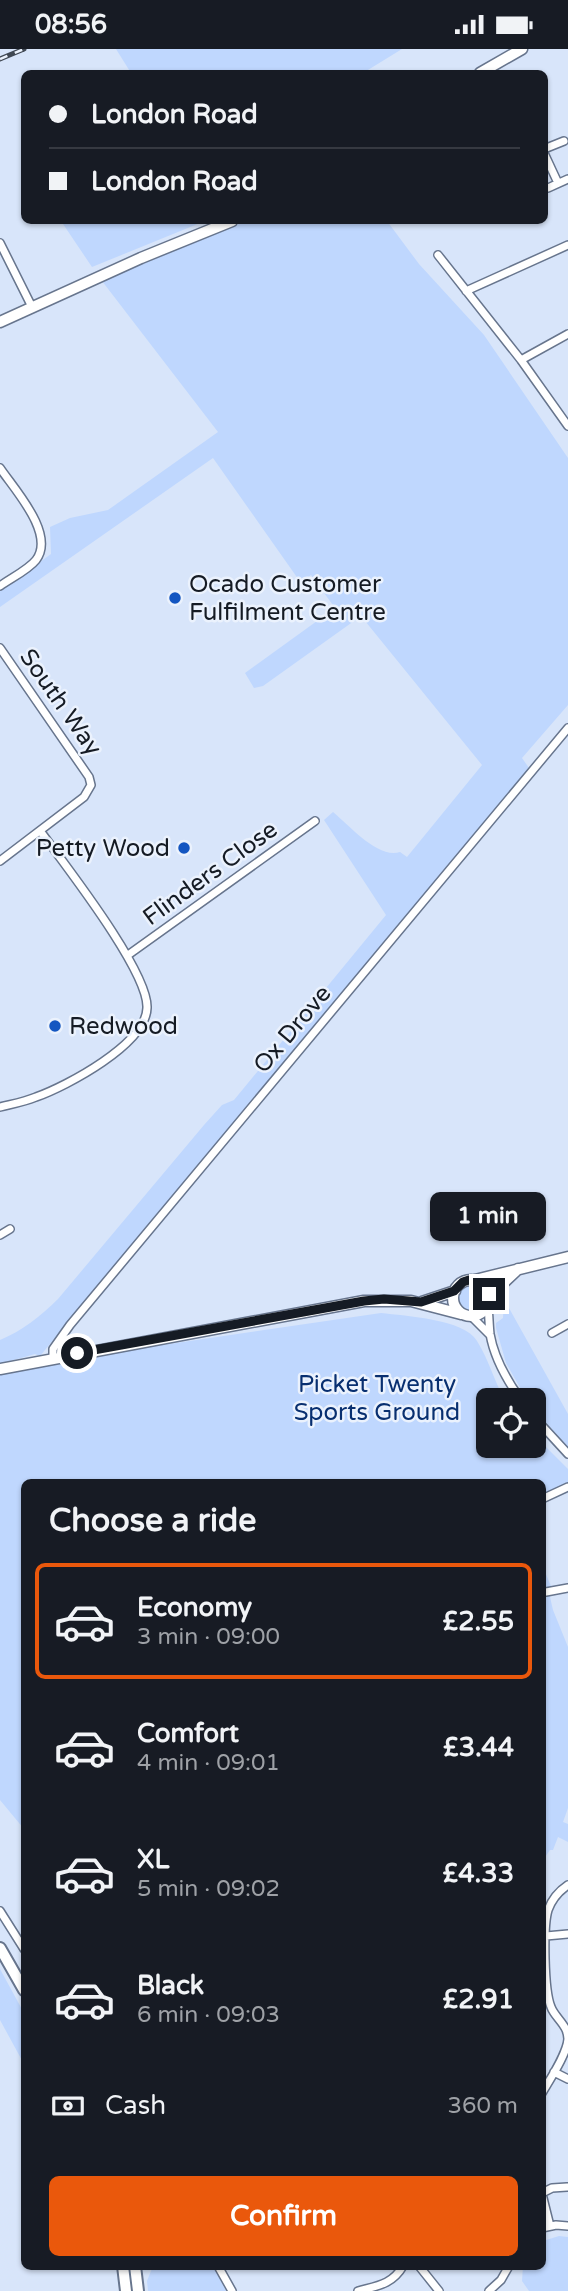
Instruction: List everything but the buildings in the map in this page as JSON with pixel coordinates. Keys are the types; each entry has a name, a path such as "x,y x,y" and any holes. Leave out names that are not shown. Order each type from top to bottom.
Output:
{"main road":[{"path":"485,70 522,49"},
{"path":"0,323 225,224"},
{"path":"421,1302 454,1291 463,1282 568,1257"},
{"path":"0,1369 364,1301 384,1299 421,1302 472,1317 481,1314 499,1287 519,1269"},
{"path":"475,1280 487,1289 489,1303"},
{"path":"454,1291 453,1303 461,1314"},
{"path":"0,1948 21,1985"},
{"path":"123,2270 126,2291"},
{"path":"135,2270 138,2291"}],"street":[{"path":"548,149 564,141"},
{"path":"548,160 558,183"},
{"path":"548,188 568,179"},
{"path":"0,243 32,307"},
{"path":"466,291 568,245"},
{"path":"438,255 568,426"},
{"path":"521,361 568,334"},
{"path":"0,468 38,524 41,543 36,561 0,586"},
{"name":"South Way","path":"0,648 89,778 90,785 85,797 0,861"},
{"name":"Ox Drove","path":"53,1358 53,1349 70,1325 568,728"},
{"name":"Flinders Close","path":"128,955 315,821"},
{"path":"0,1107 34,1098 59,1087 106,1060 135,1036 145,1019 147,999 128,955 41,832"},
{"path":"0,1235 10,1229"},
{"path":"489,1303 490,1335 514,1388"},
{"path":"472,1317 490,1335"},
{"path":"552,1333 568,1324"},
{"path":"546,1430 568,1454"},
{"path":"546,1497 568,1487"},
{"path":"546,1592 568,1588"},
{"path":"568,1885 557,1894 550,1906 546,1936 568,1934"},
{"path":"0,1911 21,1944"},
{"path":"546,1981 548,1997 554,2013 564,2026 568,2040 546,2086"},
{"path":"546,2014 554,2013"},
{"path":"554,2072 568,2079"},
{"path":"546,2192 552,2188 567,2187"},
{"path":"546,2227 568,2226"},
{"path":"220,2270 232,2291"},
{"path":"358,2291 381,2286 400,2270"},
{"path":"422,2270 439,2291"},
{"path":"489,2291 502,2280 507,2270"}],"green space":[{"path":"116,49 402,49 368,70 129,70"},
{"path":"63,224 198,224 92,267"},
{"path":"239,224 389,224 419,264 484,335 568,458 568,705 522,758 529,768 40,1356 35,1354 0,1364 0,1340 31,1323 58,1299 204,1125 222,1105 234,1100 386,915 324,820 333,812 374,846 383,851 400,852 407,857 482,765 361,616 263,686 254,688 245,673 335,608 311,575 301,583 213,458 0,607 0,591 51,554 50,527 70,518 108,510 218,432 102,281"},
{"path":"472,1285 482,1289 486,1299 482,1309 472,1313 462,1309 458,1299 462,1289"},
{"path":"504,1299 568,1414 568,1447 546,1422 546,1388 520,1388 506,1363 496,1328 496,1323 503,1318"},
{"name":"Picket Twenty Sports Ground","path":"381,1313 419,1317 448,1323 470,1334 481,1348 499,1388 476,1388 476,1458 546,1458 546,1447 568,1469 568,1483 546,1494 546,1479 21,1479 21,1825 0,1800 0,1374 115,1352"},
{"path":"546,1574 551,1586 553,1610 568,1647 568,1808 563,1822 568,1824 568,1842 558,1837 553,1850 546,1856"},
{"path":"0,1969 21,2008 21,2058 0,2020"},
{"path":"559,2236 568,2237 568,2291 529,2291 522,2281 523,2270 546,2270 546,2240"},
{"path":"151,2270 215,2270 226,2291 148,2291 147,2281"}],"railway":[{"path":"0,59 24,49"}],"place":[{"name":"Ocado Customer Fulfilment Centre","path":"175,598"},
{"name":"Petty Wood","path":"184,848"},
{"name":"Redwood","path":"55,1026"}],"route":[{"path":"77,1353 364,1301 398,1299 421,1302 454,1291 469,1280 480,1282 489,1294"}]}
